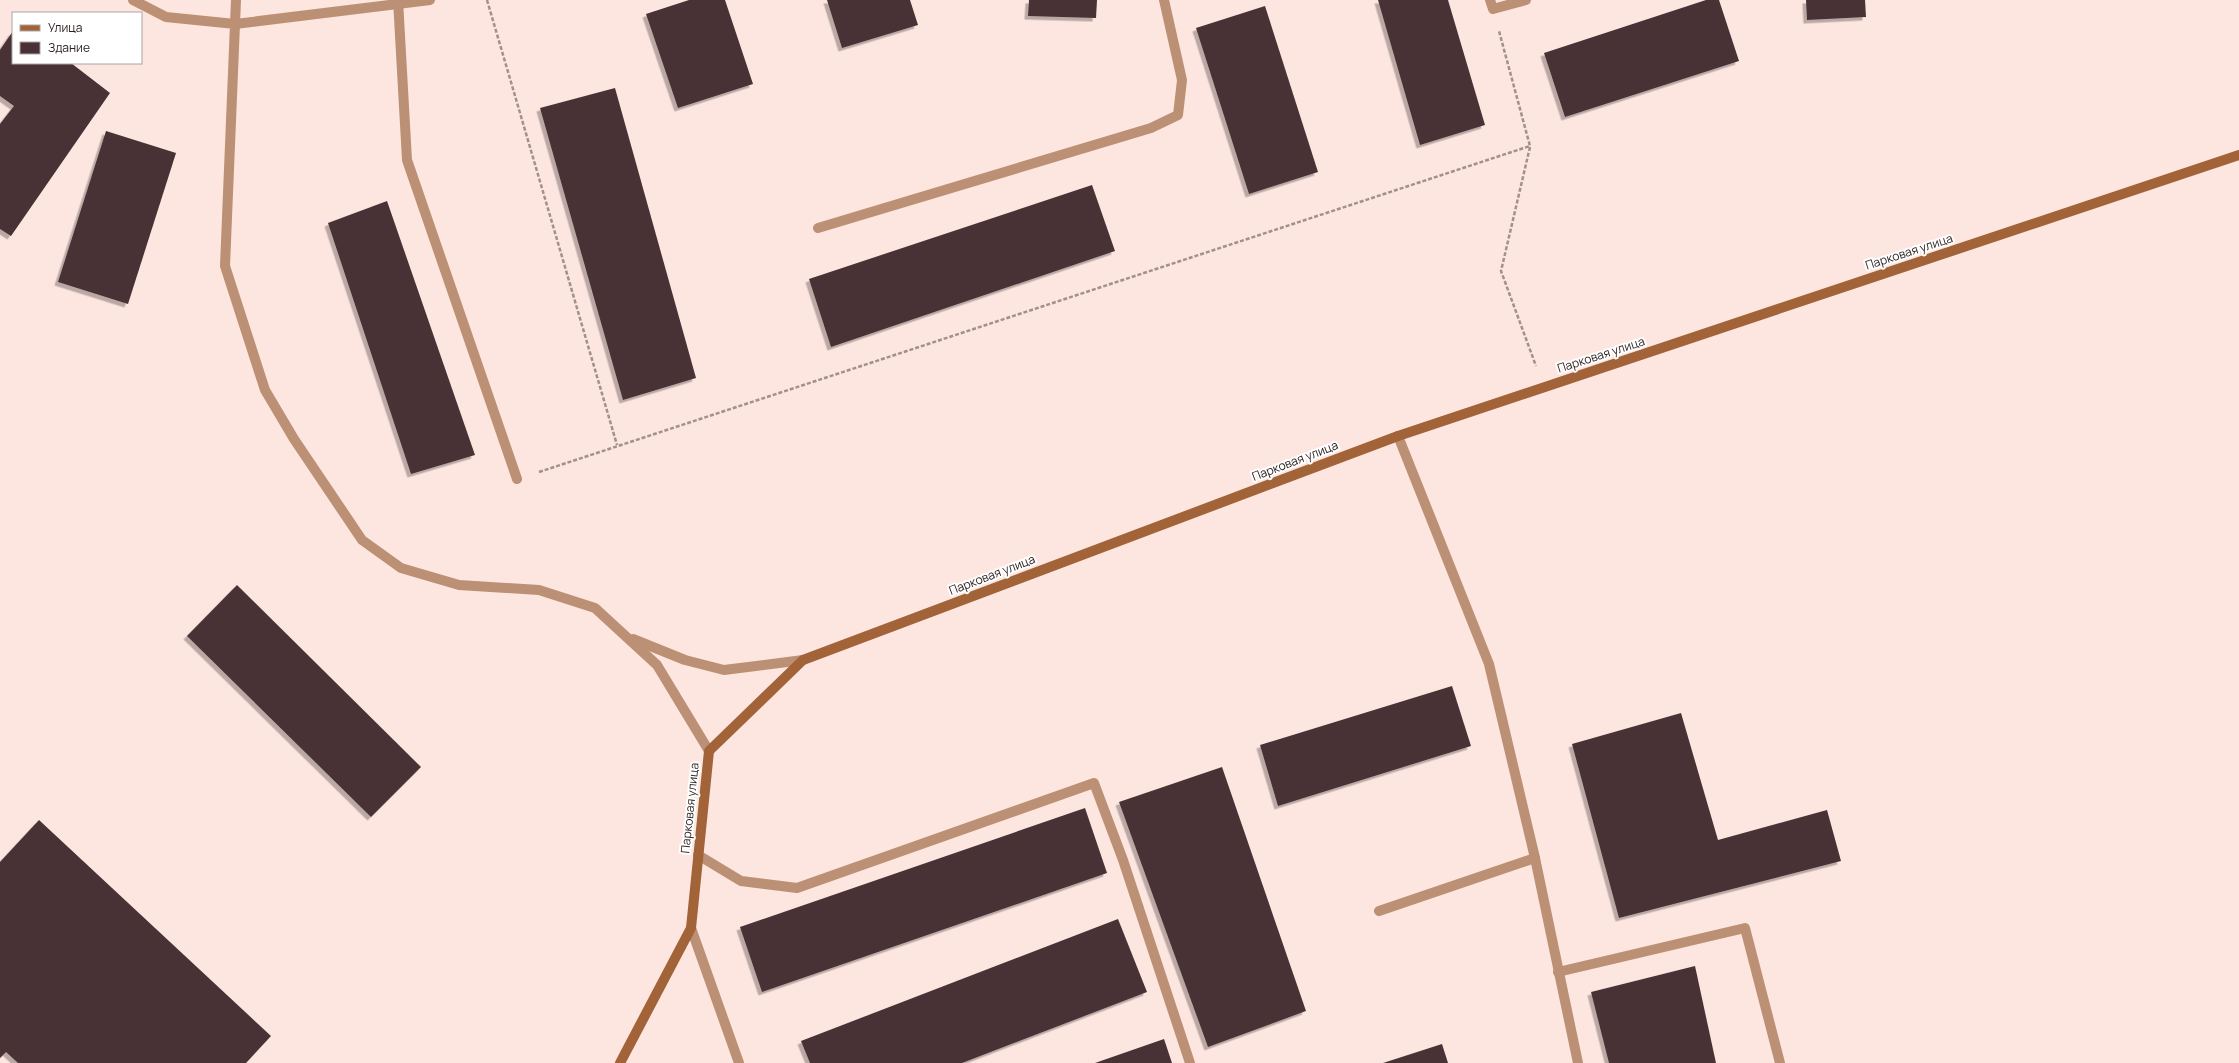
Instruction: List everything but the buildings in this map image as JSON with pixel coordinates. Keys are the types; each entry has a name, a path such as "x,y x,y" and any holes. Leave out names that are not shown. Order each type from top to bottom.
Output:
{"street":[{"path":"133,0 166,17 235,24 398,2 430,0"},
{"path":"236,0 225,266 265,390 294,439 362,540 401,568 459,585 546,592 595,608 657,665 709,751"},
{"path":"818,228 1152,128 1178,115 1182,80 1164,0"},
{"path":"1492,5 1526,0"},
{"path":"398,2 407,160 517,479"},
{"name":"Парковая улица","path":"620,1063 691,928 709,751 803,660 1398,436 2239,155"},
{"path":"1398,436 1489,664 1534,858 1578,1063"},
{"path":"626,637 684,660 724,670 803,660"},
{"path":"698,855 741,881 797,888 1094,783 1123,860 1190,1063"},
{"path":"1379,911 1534,858"},
{"path":"691,928 739,1063"},
{"path":"1558,972 1745,928 1780,1063"}],"path":[{"path":"487,0 617,445"},
{"path":"1492,5 1530,146 1501,271 1544,387"},
{"path":"517,479 1530,146"}]}
